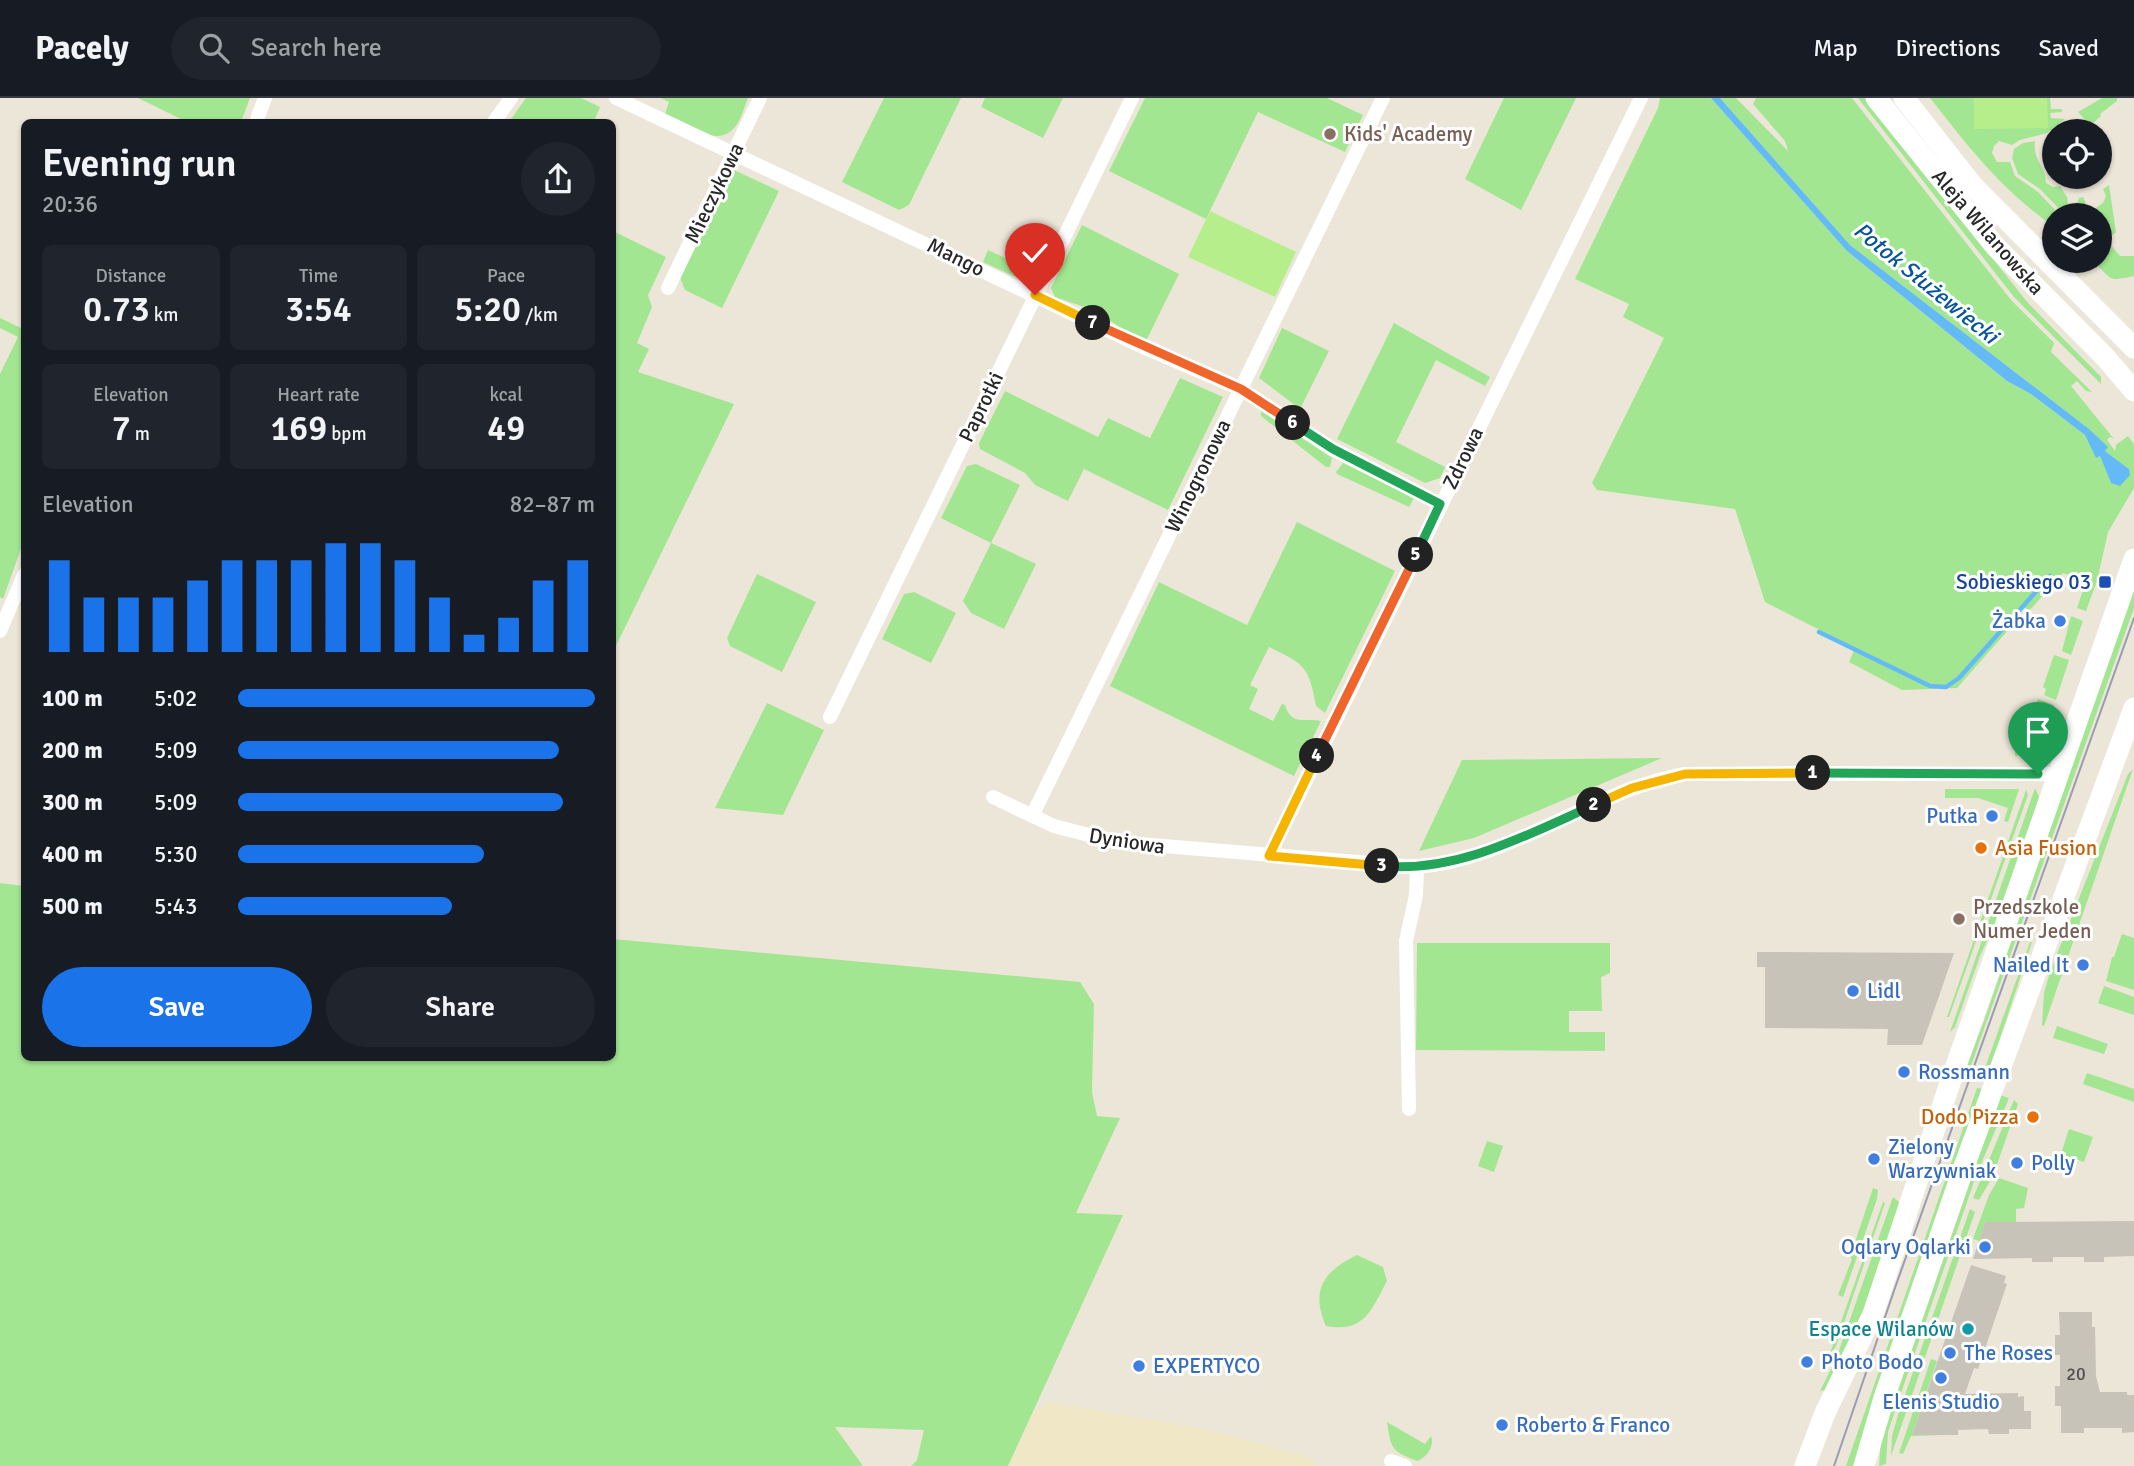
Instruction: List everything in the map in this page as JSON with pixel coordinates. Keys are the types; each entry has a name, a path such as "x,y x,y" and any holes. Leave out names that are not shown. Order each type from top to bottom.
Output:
{"street":[{"path":"257,119 265,98"},
{"path":"496,119 511,98"},
{"name":"Mango","path":"616,98 1241,389 1333,449 1440,504"},
{"name":"Mieczykowa","path":"668,288 760,98"},
{"name":"Paprotki","path":"830,717 1132,98"},
{"name":"Winogronowa","path":"1032,816 1383,98"},
{"name":"Zdrowa","path":"1269,856 1641,98"},
{"name":"Aleja Wilanowska","path":"1876,98 1995,246 2105,357 2134,391"},
{"name":"Aleja Wilanowska","path":"1904,98 1973,186 2126,335 2134,348"},
{"path":"1805,1466 1825,1413 1873,1314 1953,1074 2134,559"},
{"path":"0,631 21,582"},
{"path":"1864,1466 1879,1411 1966,1161 2134,708"},
{"name":"Dyniowa","path":"993,797 1054,826 1115,842 1417,867 1466,858 1632,788 1685,774 2060,774"},
{"path":"1409,1109 1406,942 1416,894 1417,867"}],"shaded area":[{"path":"1050,1402 1210,1430 1314,1459 1315,1466 1008,1466 1034,1411"}],"green space":[{"path":"138,98 250,98 242,119 181,119"},
{"path":"526,98 581,98 600,107 595,119 511,119"},
{"path":"661,98 748,98 734,128 727,134 718,136 690,128 665,114 669,102"},
{"path":"884,98 961,98 909,205 899,210 842,182"},
{"path":"985,98 1063,98 1043,138 981,107"},
{"path":"1145,98 1327,98 1363,115 1345,152 1258,112 1206,219 1109,171"},
{"path":"1504,98 1576,98 1521,210 1465,179"},
{"path":"1660,98 1711,98 1847,251 2007,381 2031,394 2085,435 2096,457 2100,455 2111,483 2129,469 2105,451 2107,447 2089,429 1850,245 1720,98 1736,98 1788,151 1785,141 1753,104 1756,98 1852,98 2011,300 2054,343 2051,352 2092,392 2086,391 2077,381 2071,386 2114,439 2110,437 2107,440 2115,451 2116,445 2128,436 2134,444 2134,488 2108,532 2097,581 2086,611 2077,608 2086,581 2063,573 2029,611 2024,607 2010,622 2010,628 1957,688 1902,690 1849,662 1855,648 1765,602 1735,509 1597,490 1592,483 1664,338 1623,317 1629,304 1575,279 1658,108"},
{"path":"1858,98 1865,98 2028,303 2101,377 2101,384 2014,297"},
{"path":"1930,98 2050,98 2051,109 2062,109 2062,112 2050,113 2051,118 2065,119 2042,119 2042,134 2012,145 1999,141 1992,153 1997,162 2010,162 2015,176 2049,203 2042,203 2042,218 2002,183"},
{"path":"1974,98 2047,98 2048,119 2042,119 2042,128 1974,129"},
{"path":"2102,98 2117,98 2098,119 2084,119 2078,112"},
{"path":"2035,141 2035,153 2042,168 2042,189 2062,189 2068,203 2053,203 2040,189 2018,174 2012,158 2014,149 2023,143"},
{"path":"734,170 779,191 722,308 685,290 679,275 723,180"},
{"path":"2103,189 2110,189 2112,203 2103,203 2106,196"},
{"path":"2083,197 2086,203 2077,203 2079,198"},
{"path":"2112,205 2116,232 2112,235"},
{"path":"1210,211 1296,252 1275,297 1188,257"},
{"path":"1082,225 1179,274 1145,343 1093,310 1055,297 1051,288"},
{"path":"616,232 666,257 648,295 652,307 637,343 649,349 638,372 734,404 616,646"},
{"path":"2112,246 2120,256 2134,256 2134,276 2114,279 2105,273 2112,273"},
{"path":"988,250 1031,270 1030,279 1018,278 983,262"},
{"path":"0,318 21,328 21,548 3,599 0,597 0,374 18,337 0,328"},
{"path":"1394,323 1490,377 1485,386 1436,360 1396,442 1445,467 1440,478 1425,483 1337,439"},
{"path":"1282,328 1329,351 1300,409 1259,378"},
{"path":"1180,378 1223,397 1168,510 1084,469 1068,501 1035,485 1025,473 980,449 979,443 1005,391 1098,437 1108,418 1150,438"},
{"path":"1261,411 1332,458 1330,467 1326,467 1261,416"},
{"path":"1343,463 1414,498 1409,507 1337,474"},
{"path":"976,464 1020,485 991,543 941,518 967,466"},
{"path":"1297,522 1395,571 1325,713 1316,706 1311,683 1303,668 1291,658 1269,647 1250,685 1258,689 1249,709 1273,721 1282,704 1295,719 1321,721 1294,776 1110,686 1159,582 1247,625"},
{"path":"991,543 1036,564 1004,629 971,613 963,601"},
{"path":"757,574 816,602 782,672 730,646 727,638"},
{"path":"2134,586 2134,608 1968,1074 1964,1073 1984,1021"},
{"path":"914,592 956,613 931,663 882,639 904,594"},
{"path":"2071,616 2083,621 2071,655 2062,651"},
{"path":"2054,655 2069,660 2056,700 2044,695 2046,689 2043,687"},
{"path":"2038,699 2054,705 2035,754 2015,756 2015,749 2022,748"},
{"path":"767,703 824,730 783,815 715,808"},
{"path":"1662,758 1474,838 1419,851 1462,760"},
{"path":"2133,769 2044,1026 2044,993 2050,972 2128,774"},
{"path":"2035,788 2039,797 2009,893 1980,956 1955,1027 1950,1032"},
{"path":"1945,789 2019,789 2008,822 2004,821 2008,808 1978,798 1945,798"},
{"path":"2026,790 2028,795 1947,1017"},
{"path":"0,883 21,886 21,1061 616,1061 616,939 1080,982 1094,1004 1092,1092 1097,1116 1120,1118 1076,1213 1123,1215 1008,1466 911,1466 917,1460 924,1430 835,1427 863,1466 0,1466"},
{"path":"2122,934 2134,938 2134,990 2106,981"},
{"path":"2032,942 1986,1081 1981,1079"},
{"path":"1417,943 1610,943 1610,973 1601,977 1602,1011 1569,1011 1569,1032 1605,1032 1605,1051 1416,1050"},
{"path":"2104,986 2134,997 2134,1015 2098,1003"},
{"path":"2057,1026 2108,1044 2104,1054 2053,1038"},
{"path":"2087,1073 2134,1089 2134,1102 2083,1084"},
{"path":"1977,1088 1983,1089 1854,1466 1846,1466"},
{"path":"2000,1095 2009,1098 1976,1176 1899,1399 1888,1432 1886,1464 1879,1466 1881,1439"},
{"path":"2014,1100 2018,1104 1993,1176 1979,1200 1973,1198"},
{"path":"2069,1129 2093,1137 2084,1162 2061,1154"},
{"path":"1487,1141 1503,1146 1494,1172 1478,1166"},
{"path":"1999,1178 2028,1188 2024,1208 2016,1209 2016,1222 1985,1222 1979,1241 1973,1239 1989,1195"},
{"path":"1873,1188 1878,1190 1877,1199 1843,1297 1838,1295 1852,1259 1850,1257"},
{"path":"1893,1197 1899,1202 1899,1207 1862,1315 1825,1390 1820,1391 1836,1359"},
{"path":"1883,1202 1885,1203 1836,1346 1827,1362"},
{"path":"1970,1209 1975,1212 1891,1456 1892,1436 1898,1415"},
{"path":"1357,1255 1383,1267 1387,1281 1371,1310 1358,1323 1339,1327 1326,1326 1319,1302 1323,1283 1336,1268"},
{"path":"1931,1359 1937,1361 1912,1435 1945,1436 1911,1436 1903,1454 1899,1453"},
{"path":"1387,1422 1425,1444 1431,1436 1432,1443 1427,1454 1417,1461 1398,1452 1392,1444"}],"water":[{"path":"1711,98 1720,98 1850,245 2089,429 2108,447 2105,451 2129,469 2130,475 2120,486 2111,483 2100,456 2096,458 2085,435 2031,394 2007,381 1847,251"}],"building":[{"name":"Lidl","path":"1757,952 1954,953 1922,1045 1887,1045 1888,1029 1765,1028 1765,967 1757,967"},
{"path":"2134,1221 2134,1256 2104,1257 2104,1262 2084,1262 2084,1257 2053,1257 2053,1262 2032,1262 2032,1258 1973,1259 1985,1222"},
{"path":"1971,1265 2006,1276 2004,1283 2007,1284 1978,1369 1974,1368 1965,1394 2018,1393 2018,1397 2024,1396 2024,1411 2031,1411 2031,1429 2009,1429 2009,1434 1989,1434 1988,1429 1958,1430 1958,1435 1912,1435"},
{"path":"2059,1312 2092,1312 2096,1376 2100,1392 2127,1392 2127,1395 2134,1395 2134,1432 2122,1433 2122,1428 2084,1428 2084,1433 2061,1433 2061,1406 2055,1406 2055,1386 2060,1386 2060,1355 2055,1355 2055,1335 2060,1335"}],"waterway":[{"path":"1819,632 1930,686 1946,687 1959,678 2050,576"}],"tram line":[{"path":"1834,1466 2134,618"}],"place":[{"name":"Kids' Academy","path":"1330,134"},
{"name":"Sobieskiego 03","path":"2105,582"},
{"name":"Żabka","path":"2060,621"},
{"name":"Putka","path":"1992,816"},
{"name":"Asia Fusion","path":"1981,848"},
{"name":"Przedszkole Numer Jeden","path":"1959,919"},
{"name":"Nailed It","path":"2083,965"},
{"name":"Lidl","path":"1853,991"},
{"name":"Rossmann","path":"1904,1072"},
{"name":"Dodo Pizza","path":"2033,1117"},
{"name":"Zielony Warzywniak","path":"1874,1159"},
{"name":"Polly","path":"2017,1163"},
{"name":"Oqlary Oqlarki","path":"1985,1247"},
{"name":"Espace Wilanów","path":"1968,1329"},
{"name":"The Roses","path":"1950,1353"},
{"name":"Photo Bodo","path":"1807,1362"},
{"name":"EXPERTYCO","path":"1139,1366"},
{"name":"Elenis Studio","path":"1941,1378"},
{"name":"Roberto & Franco","path":"1502,1425"}],"route":[{"path":"1035,295 1143,347 1241,389 1333,449 1440,504 1269,856 1388,867 1432,866 1494,848 1632,788 1685,774 2038,774"}],"water label":[{"name":"Potok Służewiecki","path":"1926,283"}]}
